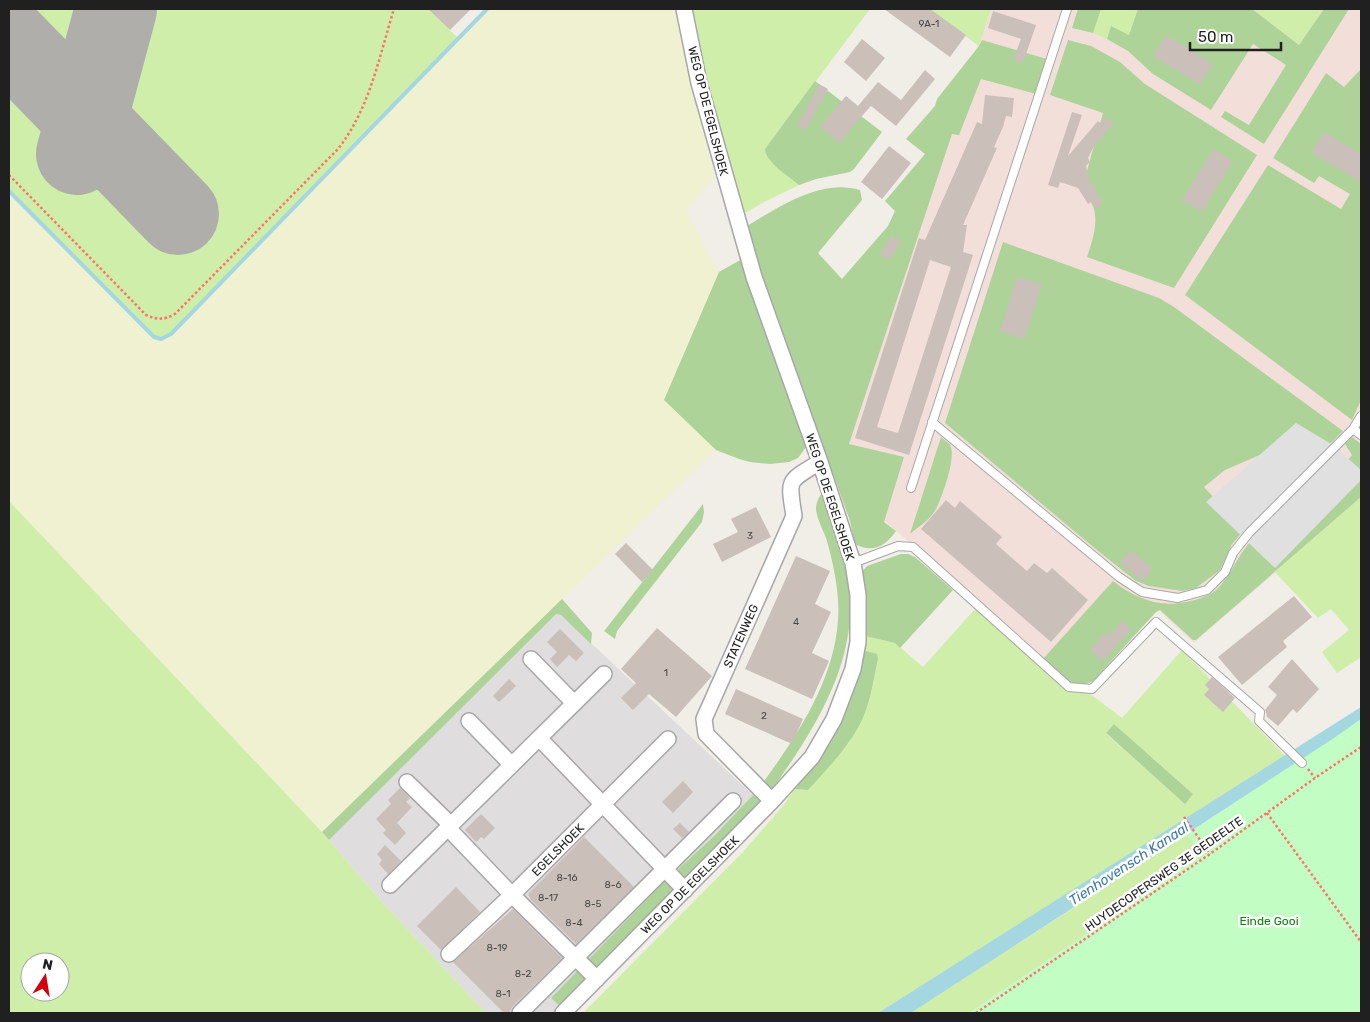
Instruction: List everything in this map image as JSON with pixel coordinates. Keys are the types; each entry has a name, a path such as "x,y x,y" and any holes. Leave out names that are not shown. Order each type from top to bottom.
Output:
{"street":[{"name":"WEG OP DE EGELSHOEK","path":"563,1013 772,801 812,757 834,719 853,669 858,642 858,595 853,563 820,462 754,277 699,83 684,9"},
{"name":"STATENWEG","path":"772,801 706,734 704,720 794,516 790,488 794,478 820,462"},
{"path":"531,659 574,703"},
{"path":"390,885 604,674"},
{"path":"469,721 512,765"},
{"path":"539,738 685,890"},
{"name":"EGELSHOEK","path":"449,954 512,895 668,739"},
{"path":"407,782 512,895 598,979"},
{"path":"520,1013 733,801"}],"lane":[{"path":"911,488 1067,9"},
{"path":"932,422 1119,577 1142,592 1178,598 1207,590 1225,572 1232,553 1249,533 1353,429 1361,416"},
{"path":"1353,429 1361,435"},
{"path":"853,563 898,546 913,547 1069,686 1092,689 1156,622 1260,712 1259,721 1302,763"}],"path":[{"path":"9,175 146,315 157,319 167,319 175,314 325,163 350,134 362,112 394,9"},
{"name":"HUYDECOPERSWEG 3E GEDEELTE","path":"976,1013 1210,854 1361,747"},
{"path":"1267,812 1361,942"},
{"path":"1184,817 1210,854"}],"shaded area":[{"path":"930,9 1361,9 1361,500 1194,643 1155,607 1054,667 836,479 978,45"},
{"path":"1296,423 1333,445 1361,470 1361,480 1275,568 1206,502"},
{"path":"556,613 561,615 753,795 715,835 665,881 552,998 562,1008 557,1013 486,1013 382,902 329,840"}],"green space":[{"path":"9,9 428,9 459,39 171,334 161,339 154,337 9,191"},
{"path":"487,9 676,9 714,177 686,212 719,272 664,399 716,450 322,832 9,501 9,191 154,337 161,339 171,334"},
{"path":"693,9 870,9 765,149 770,161 799,185 743,214 713,111"},
{"path":"928,9 991,9 979,46"},
{"path":"1078,9 1101,9 1093,33 1072,28"},
{"path":"1101,9 1138,9 1129,36 1111,26 1107,39 1093,33"},
{"path":"1138,9 1252,9 1299,45 1324,9 1349,9 1264,144 1221,117 1225,111 1249,125 1286,65 1253,44 1211,110 1153,74 1128,51 1107,39 1111,26 1129,35"},
{"path":"1252,9 1324,9 1299,45"},
{"path":"982,40 1047,59 1036,94 981,79 959,135 952,134 849,444 904,457 884,522 896,531 883,545 873,548 861,547 855,544 850,521 759,267 747,226 787,203 816,191 845,187 860,190 862,200 818,253 842,279 888,226 895,211 885,201 925,154 906,139 935,106 937,99"},
{"path":"1068,40 1091,46 1120,62 1145,84 1257,155 1174,288 1087,257 1094,232 1095,212 1082,189 1103,113 1050,95"},
{"path":"1361,69 1361,400 1352,420 1185,295 1268,165 1341,209 1350,194 1319,176 1314,183 1273,158 1326,73 1344,87"},
{"path":"815,81 882,132 850,172 816,179 799,185 773,164 765,149"},
{"path":"1003,242 1159,298 1343,431 1321,453 1262,454 1225,470 1204,487 1244,530 1232,544 1220,570 1196,588 1182,591 1149,586 1136,581 945,423"},
{"path":"742,259 806,447 798,458 789,462 770,464 750,462 716,450 664,400 719,272"},
{"path":"941,437 950,445 952,450 952,458 945,486 934,513 910,534"},
{"path":"1352,437 1361,444 1361,497 1196,640 1193,640 1160,610 1156,612 1093,681 1085,684 1072,683 1043,659 1113,581 1132,594 1162,603 1183,603 1214,592 1222,584 1242,552 1252,540 1345,464 1352,455 1345,444"},
{"path":"823,492 840,544 850,598 849,625 845,651 837,676 814,725 770,792 762,784 788,747 812,707 829,665 835,643 838,620 836,580 827,541 816,509 818,500"},
{"path":"1360,498 1361,657 1337,673 1322,652 1349,630 1331,609 1318,618 1275,572"},
{"path":"9,501 322,832 382,902 486,1013 9,1013"},
{"path":"703,504 702,522 617,631 615,639 604,631"},
{"path":"901,554 915,557 953,590 900,648 895,643 865,636 866,613 860,574 867,566"},
{"path":"562,599 592,633 591,644 561,615 556,614 329,840 322,832"},
{"path":"975,609 1068,690 1090,694 1122,718 1182,650 1285,756 878,1013 583,1013 743,852 783,806 795,789 808,790 849,743 869,697 878,659 862,650 865,636 895,643 923,667","holes":["1114,724 1193,794 1185,803 1106,734"]},
{"path":"862,650 877,654 878,659 871,693 863,718 842,752 808,790 795,789 806,775"},
{"name":"Einde Gooi","path":"1361,719 1361,1013 969,1013 1204,855 1187,834"},
{"path":"1114,724 1193,794 1185,804 1106,733"},
{"path":"753,795 761,802 684,884 674,873 715,835"},
{"path":"1187,834 1204,855 969,1013 911,1013"},
{"path":"665,881 676,892 562,1008 551,998"}],"water":[{"name":"Tienhovensch Kanaal","path":"1361,707 1361,719 1334,738 911,1013 878,1013"}],"building":[{"path":"428,9 471,9 450,30"},
{"path":"884,9 930,9 966,35 950,57"},
{"path":"993,11 1036,25 1023,63 1013,60 1021,39 988,28"},
{"path":"1166,35 1213,64 1200,85 1153,56"},
{"path":"862,39 885,58 866,81 844,62"},
{"path":"925,70 935,79 896,126 871,106 850,129 840,144 820,127 846,96 858,106 878,82 901,100"},
{"path":"819,84 828,89 806,130 797,126"},
{"path":"985,95 1014,98 1012,117 1006,116 994,147 997,148 963,225 967,225 963,252 973,255 909,455 855,438 919,238 925,240 977,122 982,124","holes":["930,260 951,267 898,433 877,427"]},
{"path":"1072,112 1082,115 1068,156 1098,121 1100,123 1105,117 1113,124 1093,148 1088,158 1090,162 1086,166 1089,179 1103,203 1095,209 1091,202 1088,204 1078,188 1060,182 1058,188 1048,185"},
{"path":"1324,132 1361,154 1361,182 1311,152"},
{"path":"889,146 911,163 882,199 861,182"},
{"path":"1213,149 1233,161 1202,212 1182,200"},
{"path":"891,236 901,241 890,260 880,255"},
{"path":"1017,277 1042,284 1024,339 1000,331"},
{"path":"946,500 955,508 960,501 1002,537 996,544 1027,571 1034,563 1047,573 1052,568 1088,600 1051,642 921,529"},
{"path":"756,507 771,537 722,562 713,544 738,532 731,519"},
{"path":"626,543 653,570 642,582 615,554"},
{"path":"1131,550 1153,569 1142,581 1120,562"},
{"path":"796,556 830,571 815,604 831,612 812,653 829,661 812,699 745,669"},
{"path":"1294,596 1312,617 1283,641 1287,647 1242,685 1218,657"},
{"path":"1122,621 1131,629 1103,661 1090,650 1105,632 1109,636"},
{"path":"657,628 712,676 676,717 649,694 633,710 621,698 636,683 621,669"},
{"path":"560,629 584,653 576,661 569,655 557,667 550,659 557,652 547,642"},
{"path":"1292,659 1319,689 1297,713 1293,709 1278,726 1266,716 1265,710 1277,695 1268,687"},
{"path":"1212,677 1235,698 1223,712 1204,695 1209,689 1205,685"},
{"path":"509,679 516,686 499,702 493,696"},
{"path":"736,689 803,719 792,744 725,714"},
{"path":"683,781 693,792 673,813 662,802"},
{"path":"400,788 410,798 406,802 412,807 397,823 406,833 395,845 383,833 386,830 376,819 391,804 388,800"},
{"path":"481,814 495,828 484,839 481,837 476,842 465,830"},
{"path":"680,823 689,832 682,838 673,829"},
{"path":"584,837 634,887 576,944 531,900 528,894"},
{"path":"385,845 401,861 388,874 379,864 382,860 377,854"},
{"path":"456,887 480,912 441,950 417,926"},
{"path":"513,909 562,958 513,1006 509,1013 504,1013 453,962"}],"waterway":[{"path":"9,191 154,337 161,339 171,334 487,9"}],"runway":[{"path":"77,154 116,9"},
{"path":"9,40 178,214"}]}
